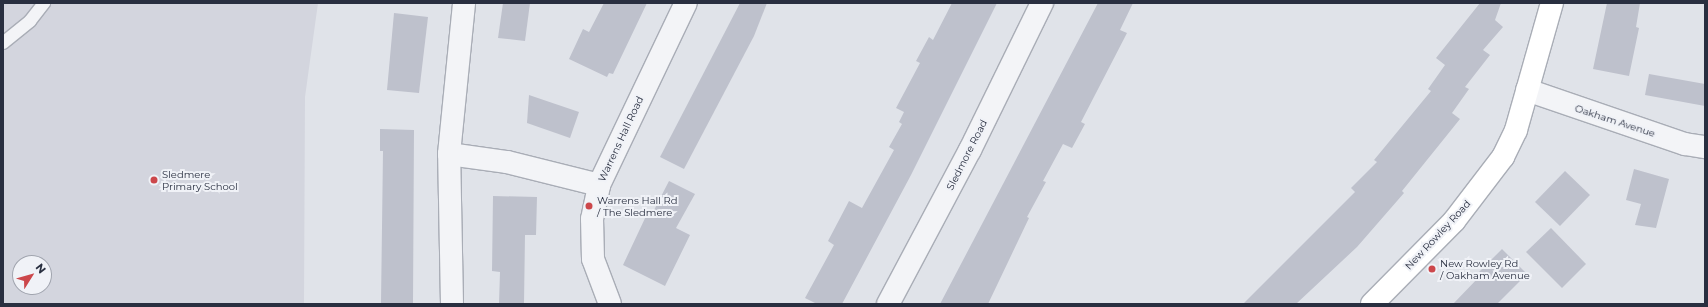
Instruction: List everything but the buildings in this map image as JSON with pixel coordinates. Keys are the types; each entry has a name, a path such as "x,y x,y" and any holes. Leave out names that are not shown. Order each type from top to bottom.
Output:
{"main road":[{"name":"New Rowley Road","path":"1372,304 1454,221 1503,156 1516,130 1552,3"}],"street":[{"path":"452,304 449,154 464,3"},
{"name":"Warrens Hall Road","path":"610,304 593,258 592,219 599,185 686,3"},
{"name":"Sledmore Road","path":"888,304 970,150 1042,3"},
{"name":"Oakham Avenue","path":"1527,90 1662,137 1705,147"},
{"path":"449,154 507,162 599,185"}],"lane":[{"path":"3,43 30,21 44,3"}],"shaded area":[{"name":"Sledmere Primary School","path":"3,3 318,3 305,97 304,304 3,304"}],"place":[{"name":"Sledmere Primary School","path":"154,180"},
{"name":"Warrens Hall Rd / The Sledmere","path":"589,206"},
{"name":"New Rowley Rd / Oakham Avenue","path":"1432,269"}]}
